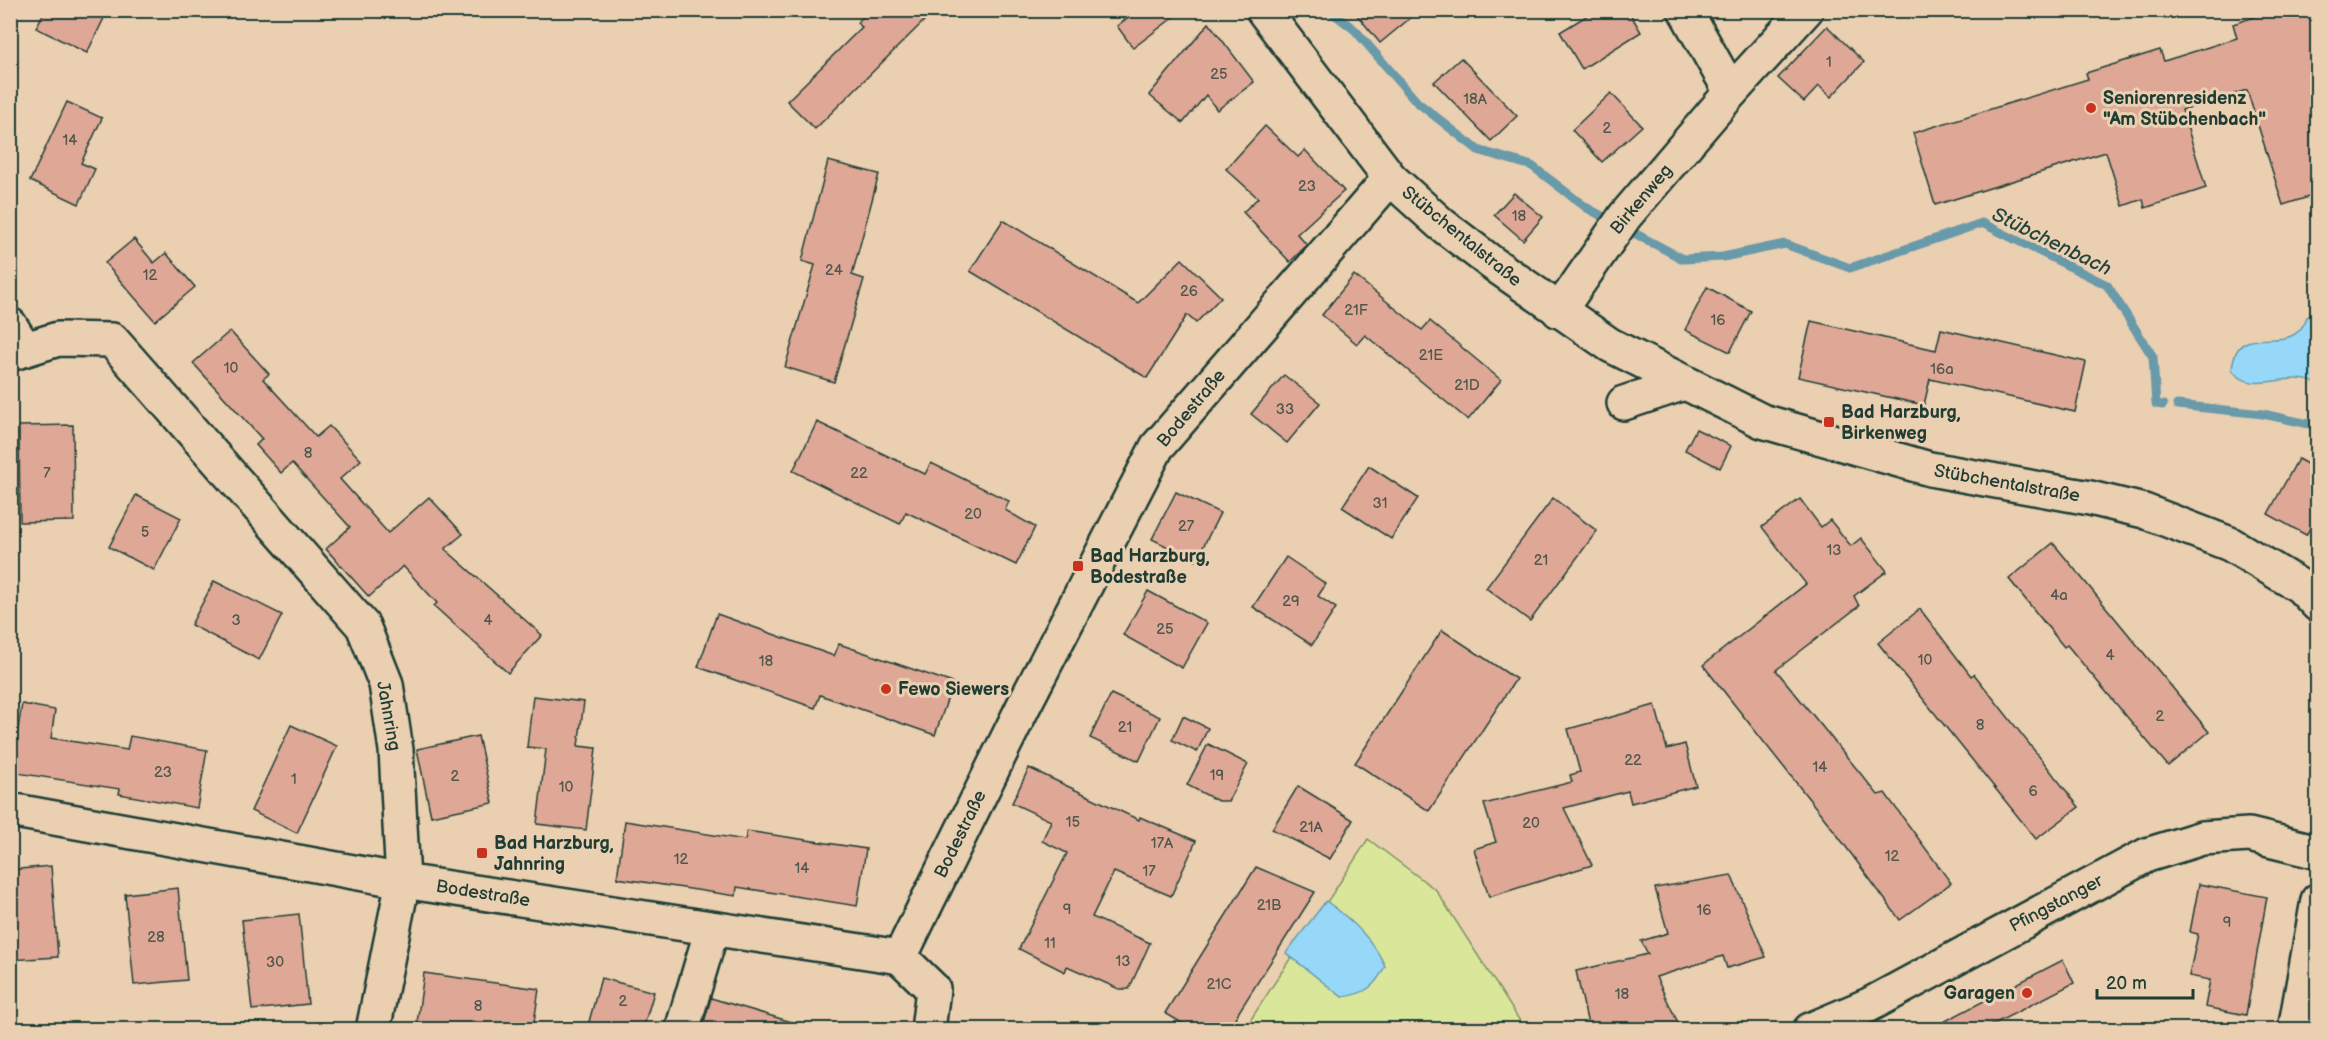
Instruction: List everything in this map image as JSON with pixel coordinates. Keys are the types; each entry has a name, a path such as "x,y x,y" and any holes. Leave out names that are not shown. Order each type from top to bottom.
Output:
{"street":[{"name":"Stübchentalstraße","path":"1263,10 1390,178 1440,224 1559,311 1610,345 1762,421 1930,469 2090,498 2144,511 2230,544 2300,586 2318,605"},
{"path":"1686,10 1731,92"},
{"name":"Birkenweg","path":"1559,311 1619,225 1731,92 1806,10"},
{"name":"Bodestraße","path":"403,881 900,957 1024,705 1156,447 1390,178"},
{"name":"Jahnring","path":"15,343 58,339 112,340 363,626 386,684 396,750 403,881"},
{"path":"1624,403 1684,383"},
{"path":"10,810 403,881 373,1029"},
{"name":"Pfingstanger","path":"1809,1029 1869,1005 2147,855 2202,838 2249,835 2318,852"},
{"path":"2295,1029 2318,900"},
{"path":"682,1029 712,928"},
{"path":"900,957 933,989 928,1029"}],"green space":[{"path":"1368,839 1436,890 1525,1029 1244,1030"}],"water":[{"path":"2317,311 2317,384 2294,379 2250,382 2232,370 2236,353 2243,344 2254,340 2290,337 2300,330 2307,317"},
{"path":"1326,901 1360,930 1374,947 1385,966 1373,984 1357,994 1342,997 1286,953"}],"building":[{"path":"45,10 108,10 87,53 36,28"},
{"path":"869,10 935,10 815,129 787,101 862,27 857,23"},
{"path":"1138,10 1183,10 1133,48 1117,26"},
{"path":"1353,10 1420,10 1380,43"},
{"path":"1596,10 1628,10 1641,32 1582,69 1560,32"},
{"name":"Seniorenresidenz \"Am Stübchenbach\"","path":"2276,10 2318,10 2318,194 2283,205 2247,90 2182,110 2206,188 2145,208 2143,199 2123,206 2106,152 1935,205 1913,133 2088,79 2086,73 2160,50 2164,61 2237,38 2233,24"},
{"path":"1209,23 1254,82 1217,110 1206,95 1183,123 1149,95"},
{"path":"1827,26 1864,62 1831,97 1819,86 1804,102 1778,78"},
{"path":"1461,58 1517,116 1491,141 1434,82"},
{"path":"1611,93 1642,126 1602,162 1572,130"},
{"path":"67,102 102,118 81,163 95,169 79,204 30,181"},
{"path":"1265,126 1298,157 1305,150 1344,191 1297,234 1307,245 1290,262 1243,212 1258,198 1226,169"},
{"path":"828,161 879,174 852,275 864,279 834,382 785,367 815,265 802,261"},
{"path":"1514,193 1543,217 1523,240 1494,215"},
{"path":"1003,220 1138,303 1182,259 1221,297 1196,323 1187,315 1147,378 970,271"},
{"path":"134,239 154,263 166,253 195,287 155,321 105,263"},
{"path":"1354,275 1422,330 1430,321 1501,380 1468,420 1365,335 1357,344 1322,315"},
{"path":"1707,287 1751,311 1730,352 1685,330"},
{"path":"1811,321 1936,350 1941,329 2086,362 2075,412 1930,379 1924,405 1798,377"},
{"path":"230,331 269,374 263,379 316,437 329,426 361,460 340,479 388,533 429,497 463,534 445,549 542,635 508,673 434,606 437,603 403,566 369,597 326,549 350,527 292,463 281,473 256,445 262,439 193,363"},
{"path":"1284,375 1320,403 1287,443 1251,414"},
{"path":"817,422 925,474 931,463 1009,501 1005,510 1035,527 1016,565 906,512 900,524 793,471"},
{"path":"73,425 74,521 20,522 19,426"},
{"path":"1696,429 1731,446 1720,468 1685,450"},
{"path":"2298,459 2318,470 2318,515 2306,535 2268,514"},
{"path":"1369,466 1418,498 1391,539 1342,507"},
{"path":"1176,492 1220,513 1196,561 1152,539"},
{"path":"136,495 181,518 154,570 109,547"},
{"path":"1553,498 1597,531 1530,621 1486,588"},
{"path":"1800,499 1821,527 1830,520 1851,546 1861,538 1887,571 1854,596 1859,606 1776,670 1878,795 1885,793 1951,883 1900,920 1832,828 1703,665 1806,584 1762,527"},
{"path":"2053,543 2209,732 2168,766 2067,645 2064,647 2009,579"},
{"path":"1286,557 1326,584 1318,596 1336,608 1312,645 1253,607"},
{"path":"214,581 282,615 259,660 191,625"},
{"path":"1148,591 1207,623 1182,668 1123,635"},
{"path":"1920,609 1971,676 1974,674 2079,807 2036,839 1878,643"},
{"path":"717,614 834,656 839,644 953,683 935,735 820,695 815,708 698,667"},
{"path":"1442,630 1516,679 1429,811 1355,763"},
{"path":"1111,694 1160,717 1139,761 1090,738"},
{"path":"533,696 584,702 578,746 596,748 586,830 537,824 546,749 527,747"},
{"path":"22,704 55,710 51,738 127,750 130,736 207,750 197,808 119,794 120,789 11,772"},
{"path":"1655,705 1667,749 1685,744 1696,786 1631,803 1628,791 1564,808 1592,865 1489,897 1474,849 1496,842 1484,804 1572,782 1570,775 1580,772 1568,729"},
{"path":"1183,716 1208,728 1197,752 1172,740"},
{"path":"291,725 337,746 297,833 251,811"},
{"path":"478,736 493,803 431,816 417,749"},
{"path":"1208,744 1248,764 1228,801 1218,801 1187,785"},
{"path":"1029,768 1139,820 1140,817 1196,841 1171,896 1114,872 1092,917 1150,943 1129,989 1119,989 1067,966 1065,972 1019,949 1067,853 1042,841 1051,821 1012,803"},
{"path":"1298,786 1353,820 1330,859 1272,829"},
{"path":"625,821 745,840 747,831 866,849 857,906 737,887 736,896 617,878"},
{"path":"51,866 58,957 10,960 10,870"},
{"path":"1256,867 1315,892 1228,1029 1192,1029 1165,1013"},
{"path":"1731,875 1766,957 1727,968 1723,956 1656,977 1681,1029 1589,1029 1576,971 1648,954 1641,941 1668,933 1655,888"},
{"path":"2199,884 2267,897 2246,1015 2205,1007 2210,980 2189,976 2198,934 2190,932"},
{"path":"178,888 187,980 134,985 125,894"},
{"path":"299,914 308,1004 252,1010 242,920"},
{"name":"Garagen","path":"2063,960 2074,983 1984,1029 1930,1029"},
{"path":"424,973 539,989 533,1029 465,1029 417,1023"},
{"path":"601,978 654,992 643,1029 587,1029"},
{"path":"711,998 795,1023 794,1029 702,1029"}],"waterway":[{"name":"Stübchenbach","path":"1329,10 1355,30 1417,102 1478,150 1532,166 1587,208 1683,259 1723,257 1785,244 1850,268 1982,223 2107,285 2153,357 2156,404 2163,405"},
{"name":"Stübchenbach","path":"2177,405 2263,414 2318,426"}],"place":[{"name":"Seniorenresidenz \"Am Stübchenbach\"","path":"2091,108"},
{"name":"Bad Harzburg, Birkenweg","path":"1829,422"},
{"name":"Bad Harzburg, Bodestraße","path":"1078,566"},
{"name":"Fewo Siewers","path":"886,689"},
{"name":"Bad Harzburg, Jahnring","path":"482,853"},
{"name":"Garagen","path":"2027,993"}]}
